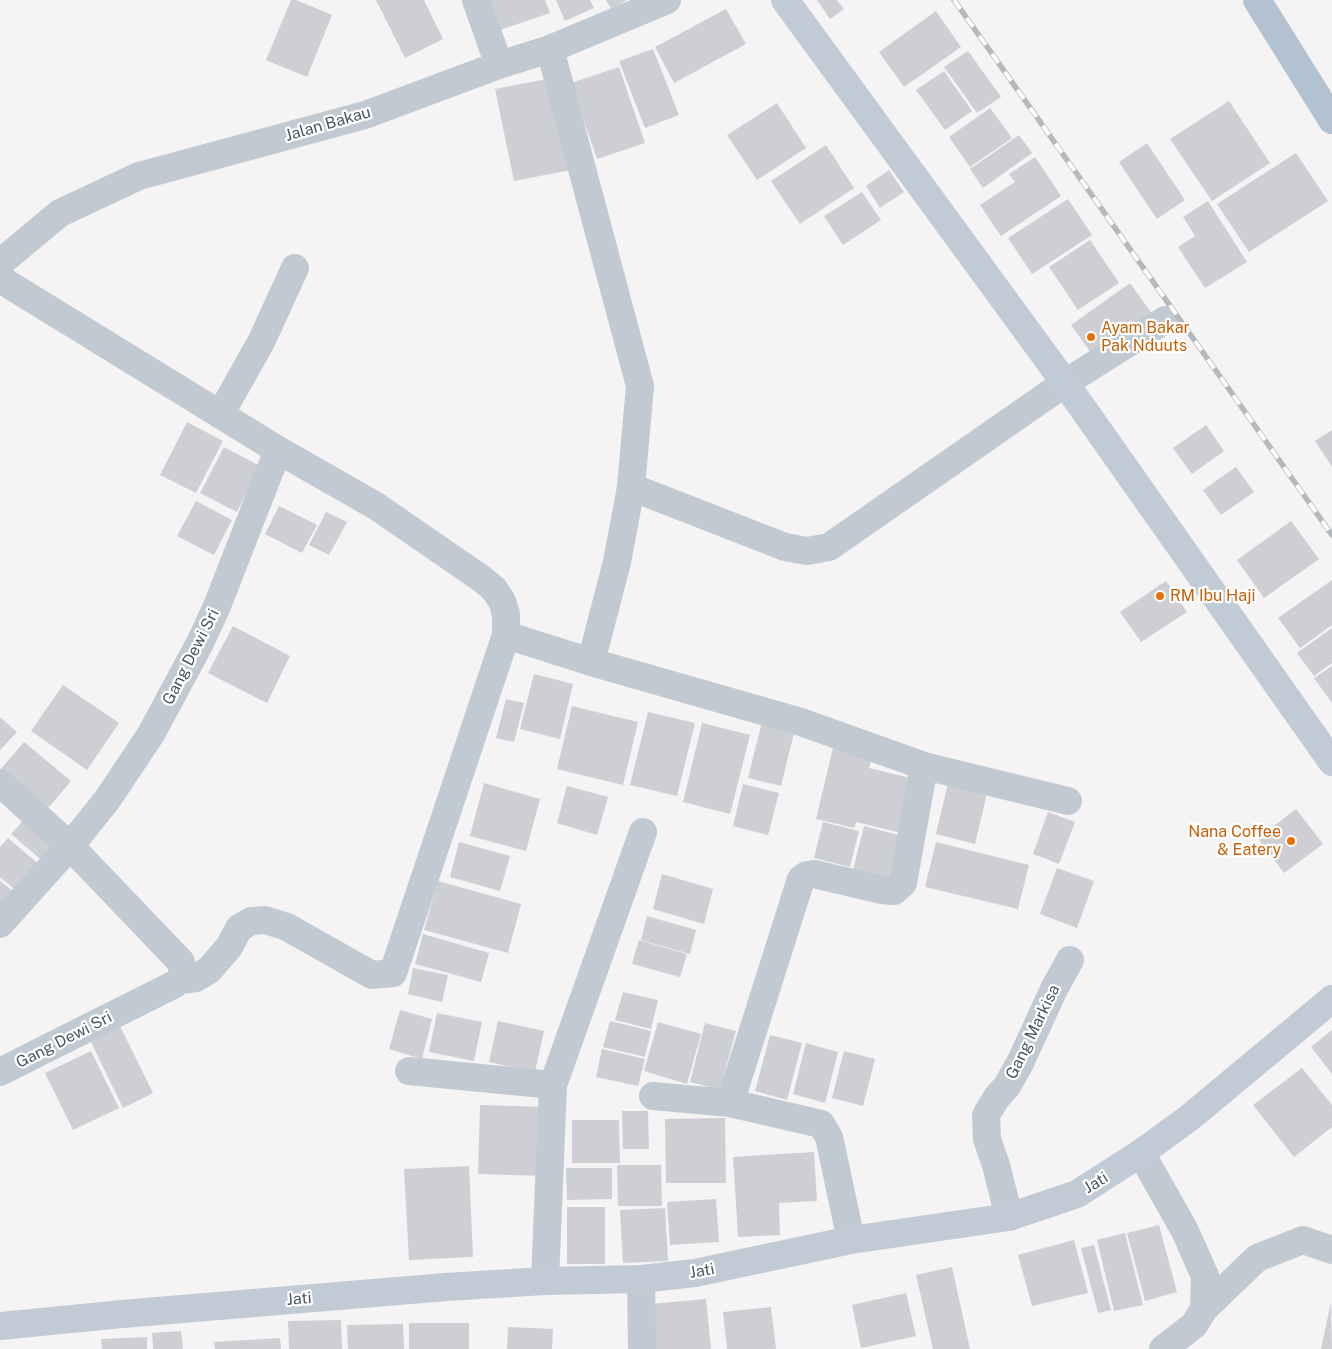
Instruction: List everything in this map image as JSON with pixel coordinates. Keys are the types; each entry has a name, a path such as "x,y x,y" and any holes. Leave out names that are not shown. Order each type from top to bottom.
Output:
{"main road":[{"path":"1257,0 1332,120"}],"street":[{"path":"476,0 499,65"},
{"name":"Jalan Bakau","path":"0,263 60,212 139,176 365,114 550,48 667,0"},
{"path":"785,0 1065,383 1332,762"},
{"path":"550,48 640,386 631,487 617,562 591,662"},
{"path":"220,415 261,342 295,268"},
{"path":"0,279 220,415 376,506 482,579 494,589 502,601 506,614 506,635 591,662 801,722 924,766 1068,800"},
{"path":"631,487 785,547 807,550 829,547 1065,383 1165,320"},
{"name":"Gang Dewi Sri","path":"0,924 70,846 107,800 151,734 200,643 217,606 278,450"},
{"name":"Gang Dewi Sri","path":"0,1072 180,980 196,978 209,970 229,947 239,928 251,921 265,920 287,927 372,975 393,973 506,635"},
{"path":"730,1103 801,879 807,875 814,874 882,890 894,891 903,883 924,766"},
{"path":"0,783 70,846 180,962 183,971 180,980"},
{"path":"545,1281 553,1085 643,832"},
{"name":"Gang Markisa","path":"1009,1217 996,1165 987,1139 986,1115 1007,1086 1020,1063 1054,989 1070,960"},
{"name":"Jati","path":"0,1326 161,1310 545,1281 641,1279 695,1273 851,1240 1009,1217 1077,1194 1141,1153 1189,1118 1332,999"},
{"path":"409,1071 553,1085"},
{"path":"653,1096 730,1103 821,1124 829,1136 851,1240"},
{"path":"1141,1153 1185,1231 1205,1276 1204,1309"},
{"path":"1163,1349 1194,1325 1204,1309 1257,1258 1303,1240 1332,1250"},
{"path":"641,1279 642,1349"}],"building":[{"path":"291,0 296,0 332,15 307,77 266,60"},
{"path":"376,0 424,0 443,39 405,58"},
{"path":"489,0 545,0 550,13 500,30"},
{"path":"556,0 590,0 594,8 565,21"},
{"path":"606,0 627,0 611,9"},
{"path":"817,0 837,0 844,9 830,19"},
{"path":"726,9 746,44 674,83 655,47"},
{"path":"936,11 961,47 904,87 879,52"},
{"path":"653,49 679,115 645,128 619,61"},
{"path":"968,51 1001,97 977,113 944,67"},
{"path":"619,67 645,143 597,159 571,83"},
{"path":"944,71 972,111 945,130 916,90"},
{"path":"552,78 571,170 514,181 495,89"},
{"path":"1229,101 1270,163 1212,201 1170,139"},
{"path":"777,103 806,148 757,180 727,135"},
{"path":"990,108 1012,138 970,167 949,137"},
{"path":"1019,135 1032,153 983,188 970,169"},
{"path":"1147,143 1185,200 1157,219 1119,162"},
{"path":"826,145 854,188 800,224 771,181"},
{"path":"1296,153 1328,201 1249,252 1217,204"},
{"path":"1035,157 1061,196 1001,236 980,205 1015,182 1009,174"},
{"path":"889,170 904,192 880,208 866,186"},
{"path":"862,192 881,220 843,245 824,216"},
{"path":"1068,199 1092,235 1032,274 1008,238"},
{"path":"1208,201 1247,262 1205,288 1178,247 1195,236 1183,217"},
{"path":"1090,240 1119,283 1078,310 1049,267"},
{"path":"1130,283 1153,315 1094,357 1071,325"},
{"path":"187,422 223,441 196,493 160,475"},
{"path":"1206,425 1224,451 1192,474 1173,448"},
{"path":"1332,430 1332,467 1315,441"},
{"path":"224,447 260,466 237,512 200,493"},
{"path":"1236,467 1254,492 1221,515 1203,490"},
{"path":"196,501 232,520 214,555 177,536"},
{"path":"279,506 317,525 302,553 265,534"},
{"path":"326,512 347,522 329,555 309,545"},
{"path":"1291,521 1319,559 1264,598 1237,560"},
{"path":"1332,580 1332,625 1300,648 1278,618"},
{"name":"RM Ibu Haji","path":"1166,581 1187,612 1141,642 1120,612"},
{"path":"233,626 290,656 267,703 208,673"},
{"path":"1332,628 1332,663 1314,676 1297,653"},
{"path":"1332,666 1332,703 1314,678"},
{"path":"534,674 573,684 560,739 520,729"},
{"path":"63,685 119,723 87,770 31,731"},
{"path":"506,699 524,703 514,742 496,738"},
{"path":"572,706 638,722 623,785 557,769"},
{"path":"648,712 695,723 677,796 630,785"},
{"path":"0,717 17,732 0,750"},
{"path":"762,722 795,729 781,786 748,778"},
{"path":"702,723 750,735 730,814 683,802"},
{"path":"24,742 71,781 44,813 0,770"},
{"path":"833,748 872,757 869,768 915,779 902,833 856,822 854,828 816,819"},
{"path":"949,779 988,789 975,844 936,834"},
{"path":"484,783 540,799 526,851 470,836"},
{"path":"743,784 779,793 768,835 733,826"},
{"path":"567,786 608,797 597,835 557,823"},
{"name":"Nana Coffee & Eatery","path":"1296,809 1323,844 1284,873 1258,838"},
{"path":"1048,812 1075,822 1059,864 1033,854"},
{"path":"30,813 64,842 45,863 11,834"},
{"path":"823,822 859,831 850,867 814,858"},
{"path":"864,826 906,837 896,881 853,870"},
{"path":"8,838 41,866 18,892 0,877 0,847"},
{"path":"459,842 510,856 500,891 450,877"},
{"path":"936,842 1029,865 1018,909 925,887"},
{"path":"1057,868 1094,881 1077,928 1040,914"},
{"path":"662,874 713,889 704,924 653,909"},
{"path":"0,881 14,892 0,908"},
{"path":"438,881 521,904 508,953 424,930"},
{"path":"647,916 696,930 690,954 641,940"},
{"path":"423,934 489,953 481,982 415,964"},
{"path":"639,940 687,954 680,977 632,964"},
{"path":"413,968 448,975 442,1002 408,994"},
{"path":"623,992 658,1000 651,1029 615,1020"},
{"path":"400,1010 432,1019 422,1059 389,1049"},
{"path":"437,1013 482,1022 474,1061 429,1052"},
{"path":"498,1021 544,1031 535,1072 489,1062"},
{"path":"610,1021 651,1031 645,1057 603,1047"},
{"path":"658,1022 701,1034 687,1084 644,1071"},
{"path":"705,1023 736,1031 720,1090 690,1082"},
{"path":"120,1026 153,1093 123,1108 90,1040"},
{"path":"1332,1030 1332,1074 1311,1047"},
{"path":"770,1035 802,1043 787,1100 755,1091"},
{"path":"806,1043 838,1052 825,1103 793,1094"},
{"path":"602,1049 645,1059 638,1086 596,1077"},
{"path":"91,1051 119,1108 73,1130 45,1073"},
{"path":"844,1051 875,1059 863,1106 832,1098"},
{"path":"1302,1068 1332,1105 1332,1127 1294,1157 1253,1105"},
{"path":"480,1105 546,1107 544,1176 478,1174"},
{"path":"622,1111 648,1111 649,1149 623,1149"},
{"path":"725,1118 726,1183 666,1183 665,1119"},
{"path":"572,1120 619,1120 620,1163 572,1163"},
{"path":"814,1152 817,1201 779,1203 780,1235 738,1237 733,1157"},
{"path":"617,1165 661,1165 662,1206 618,1206"},
{"path":"469,1166 473,1257 409,1260 404,1169"},
{"path":"566,1168 612,1168 612,1199 567,1200"},
{"path":"716,1199 719,1242 670,1245 667,1202"},
{"path":"567,1207 605,1207 605,1264 567,1264"},
{"path":"665,1208 668,1261 623,1263 620,1210"},
{"path":"1159,1225 1177,1292 1145,1301 1127,1233"},
{"path":"1125,1233 1143,1305 1114,1311 1097,1240"},
{"path":"1074,1240 1088,1293 1032,1306 1018,1255"},
{"path":"1094,1245 1111,1310 1098,1313 1081,1248"},
{"path":"952,1267 970,1349 933,1349 916,1275"},
{"path":"906,1293 916,1336 861,1348 852,1305"},
{"path":"706,1299 711,1349 653,1349 649,1304"},
{"path":"1331,1302 1332,1349 1321,1349"},
{"path":"771,1307 776,1349 727,1349 723,1312"},
{"path":"341,1320 342,1349 289,1349 288,1321"},
{"path":"409,1323 469,1323 469,1349 409,1349"},
{"path":"403,1324 404,1349 348,1349 347,1325"},
{"path":"508,1327 553,1329 552,1349 507,1349"},
{"path":"181,1331 183,1349 153,1349 152,1333"},
{"path":"147,1337 147,1349 102,1349 101,1339"},
{"path":"280,1338 281,1349 215,1349 214,1342"}],"railway":[{"path":"954,0 1332,535"}],"place":[{"name":"Ayam Bakar Pak Nduuts","path":"1091,337"},
{"name":"RM Ibu Haji","path":"1160,596"},
{"name":"Nana Coffee & Eatery","path":"1291,841"}]}
